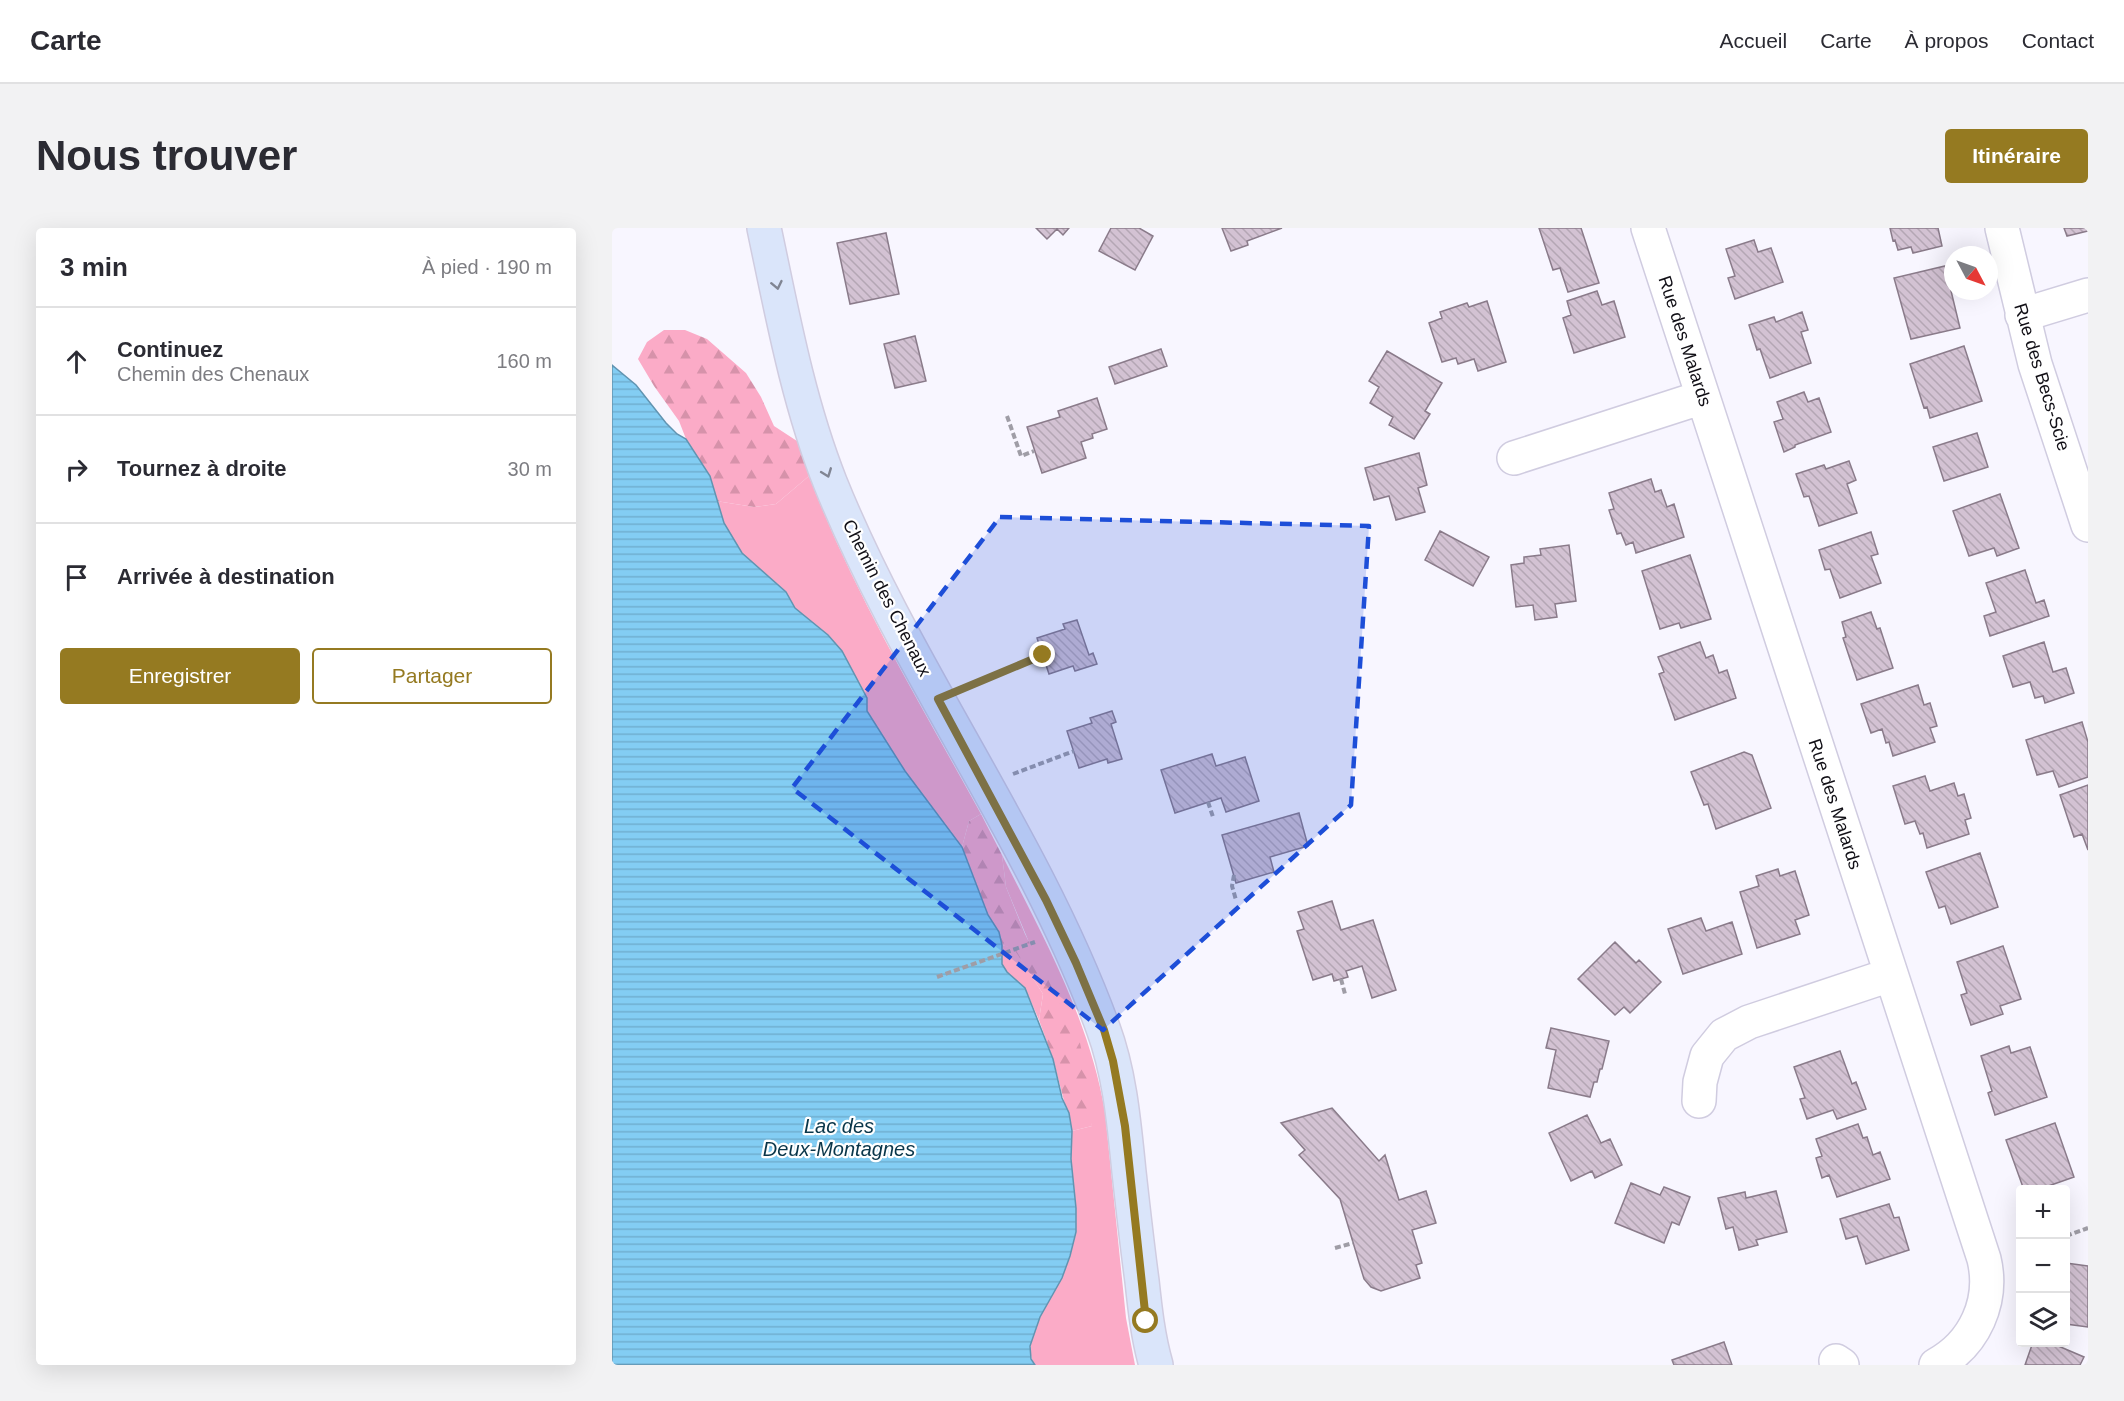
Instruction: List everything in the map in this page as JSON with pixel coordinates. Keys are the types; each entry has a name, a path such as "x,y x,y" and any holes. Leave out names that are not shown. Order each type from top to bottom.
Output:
{"street":[{"name":"Chemin des Chenaux","path":"764,228 798,379 822,458 842,508 938,699 1024,857 1063,936 1095,1008 1111,1054 1125,1126 1146,1321 1156,1365"},
{"name":"Rue des Malards","path":"1648,228 1988,1274 1985,1304 1970,1335 1958,1350 1936,1365"},
{"name":"Rue des Becs-Scie","path":"2002,228 2035,364 2088,525"},
{"path":"2022,315 2088,295"},
{"path":"1514,458 1703,397"},
{"path":"1699,1101 1700,1082 1707,1056 1724,1035 1749,1022 1890,975"}],"path":[{"path":"1007,416 1022,456 1034,451"},
{"path":"938,699 1043,655"},
{"path":"985,784 1074,751"},
{"path":"1208,802 1213,817"},
{"path":"1234,875 1232,886 1236,900"},
{"path":"937,978 1044,939"},
{"path":"1341,979 1345,994"},
{"path":"2070,1235 2088,1228"},
{"path":"1335,1248 1353,1243"}],"highlighted area":[{"path":"1000,517 1369,526 1351,805 1103,1030 792,788"}],"green space":[{"path":"664,330 685,330 707,339 746,373 761,397 774,426 797,441 809,476 776,504 754,507 716,501 710,476 686,439 679,421 638,359 647,342"},
{"path":"809,476 867,606 981,814 969,821 962,847 905,771 867,711 866,698 842,651 795,608 786,592 742,553 724,524 716,501 754,507 776,504"},
{"path":"981,814 1002,855 1006,887 1025,934 1080,1043 1087,1076 1092,1126 1072,1131 1053,1059 1039,1020 1043,994 1014,949 1002,945 999,932 988,915 962,847 969,821"},
{"path":"1002,855 1063,980 1088,1044 1098,1078 1105,1112 1126,1318 1135,1365 1035,1365 1031,1355 1031,1342 1035,1329 1067,1264 1071,1251 1074,1225 1072,1131 1092,1126 1031,947 1006,887"},
{"path":"1002,945 1014,948 1043,994 1039,1020 1025,988 1007,972 1002,964"}],"water":[{"name":"Lac des Deux-Montagnes","path":"612,365 636,385 677,434 686,439 710,476 724,523 742,553 786,592 795,608 828,635 842,651 867,698 867,711 905,771 962,847 988,915 999,932 1002,964 1007,972 1025,988 1053,1059 1062,1098 1069,1113 1076,1208 1076,1232 1070,1256 1062,1278 1040,1317 1030,1346 1031,1359 1035,1365 612,1365"}],"building":[{"path":"1036,228 1069,228 1063,235 1057,229 1047,239"},
{"path":"1111,228 1139,228 1153,236 1135,270 1099,251"},
{"path":"1222,228 1282,228 1247,241 1248,245 1231,251"},
{"path":"1539,228 1581,228 1599,283 1568,292 1560,268 1553,270"},
{"path":"1890,228 1938,228 1942,246 1913,253 1911,247 1898,250"},
{"path":"2064,228 2088,228 2088,231 2067,236"},
{"path":"886,233 899,294 850,304 837,243"},
{"path":"1754,240 1758,252 1771,248 1783,282 1735,299 1728,278 1735,276 1726,249"},
{"path":"1944,266 1944,300 1953,300 1960,328 1911,339 1894,278"},
{"path":"1597,291 1602,305 1614,301 1625,337 1574,353 1563,318 1571,315 1567,301"},
{"path":"1487,301 1506,362 1478,371 1474,359 1458,364 1456,358 1442,362 1429,323 1442,318 1440,312 1467,303 1469,307"},
{"path":"1802,312 1808,330 1801,332 1811,363 1770,378 1749,325 1774,317 1776,322"},
{"path":"915,336 926,381 895,388 884,344"},
{"path":"1964,346 1982,401 1930,418 1927,407 1924,408 1910,364"},
{"path":"1161,349 1167,366 1115,384 1109,367"},
{"path":"1387,351 1442,383 1425,411 1430,414 1414,439 1389,425 1393,417 1370,403 1379,387 1369,381"},
{"path":"1804,392 1808,402 1819,398 1831,432 1795,445 1784,452 1774,422 1783,419 1777,402"},
{"path":"1097,398 1107,429 1092,434 1093,438 1081,442 1086,458 1042,473 1027,427 1060,417 1058,411"},
{"path":"1977,433 1988,467 1944,481 1933,447"},
{"path":"1419,453 1427,485 1418,488 1425,512 1396,520 1389,496 1374,500 1365,468"},
{"path":"1849,461 1856,480 1847,484 1857,513 1819,526 1809,496 1804,497 1796,474 1824,465 1826,469"},
{"path":"1651,479 1655,492 1661,490 1667,507 1674,504 1684,537 1636,553 1633,542 1626,545 1621,533 1617,534 1609,510 1614,509 1609,493"},
{"path":"2000,494 2019,548 1997,556 1994,548 1969,556 1953,511"},
{"path":"1440,531 1489,557 1473,586 1425,560"},
{"path":"1871,532 1878,554 1871,556 1881,583 1840,598 1830,569 1825,570 1819,550"},
{"path":"1569,545 1576,601 1555,604 1557,617 1535,620 1533,605 1516,607 1511,565 1524,563 1524,557 1541,555 1540,549"},
{"path":"1690,555 1711,619 1681,628 1679,623 1660,629 1642,571"},
{"path":"2025,570 2036,603 2044,600 2049,616 1990,636 1984,616 1996,612 1986,583"},
{"path":"1871,612 1877,629 1880,628 1893,668 1857,680 1843,638 1846,637 1842,622"},
{"path":"1077,620 1089,655 1093,653 1097,664 1075,671 1073,666 1049,674 1037,638 1065,629 1063,624"},
{"path":"1700,642 1706,658 1713,655 1719,673 1727,670 1736,698 1675,720 1659,674 1664,672 1658,657"},
{"path":"2044,642 2053,672 2066,668 2074,693 2045,703 2043,696 2035,698 2030,682 2013,687 2003,656"},
{"path":"1918,685 1924,705 1930,703 1937,726 1930,728 1935,742 1893,756 1882,729 1871,733 1861,704"},
{"path":"1112,711 1116,722 1111,724 1122,759 1108,763 1107,759 1079,768 1067,731 1092,723 1090,718"},
{"path":"2082,722 2088,742 2088,777 2059,787 2053,771 2037,775 2026,740"},
{"path":"1744,752 1752,755 1771,808 1716,829 1708,804 1704,805 1691,772"},
{"path":"1212,754 1216,766 1245,757 1259,801 1226,812 1221,798 1175,813 1161,770"},
{"path":"1925,776 1930,791 1954,783 1958,796 1964,794 1971,818 1965,820 1969,834 1927,848 1923,833 1920,834 1915,821 1905,824 1893,786"},
{"path":"2088,785 2088,850 2082,834 2074,837 2060,795"},
{"path":"1299,813 1308,846 1270,857 1274,872 1236,883 1222,835"},
{"path":"1980,853 1998,907 1951,924 1945,906 1939,908 1926,872"},
{"path":"1778,869 1780,876 1795,871 1809,915 1795,920 1800,934 1757,948 1740,892 1759,886 1756,876"},
{"path":"1332,901 1341,930 1373,920 1396,990 1372,998 1362,966 1346,971 1348,977 1334,981 1332,974 1313,980 1297,931 1304,929 1298,912"},
{"path":"1701,918 1706,931 1732,922 1742,954 1683,974 1668,929"},
{"path":"1615,942 1636,963 1639,960 1661,982 1630,1013 1624,1007 1615,1015 1578,979"},
{"path":"2003,946 2021,999 2000,1006 2003,1014 1971,1025 1961,995 1967,993 1957,962"},
{"path":"1551,1028 1609,1041 1602,1069 1600,1069 1597,1082 1594,1082 1590,1097 1548,1088 1556,1050 1546,1048"},
{"path":"2009,1046 2011,1053 2030,1047 2047,1097 1995,1115 1988,1093 1992,1091 1981,1056"},
{"path":"1840,1051 1852,1084 1856,1082 1866,1109 1837,1119 1833,1110 1807,1119 1800,1099 1805,1098 1794,1067"},
{"path":"1332,1108 1379,1161 1385,1155 1399,1200 1426,1191 1436,1223 1412,1230 1422,1263 1416,1265 1420,1278 1381,1291 1371,1287 1364,1279 1340,1199 1299,1155 1305,1150 1281,1123"},
{"path":"1587,1115 1601,1143 1610,1139 1622,1165 1595,1178 1592,1171 1571,1181 1549,1133"},
{"path":"2055,1123 2074,1177 2051,1185 2022,1185 2006,1140"},
{"path":"1858,1124 1863,1138 1867,1137 1873,1155 1880,1152 1890,1179 1837,1197 1829,1175 1822,1178 1816,1158 1822,1156 1816,1139"},
{"path":"1631,1183 1660,1195 1664,1187 1690,1197 1679,1225 1672,1222 1664,1243 1615,1223"},
{"path":"1776,1191 1787,1232 1756,1240 1758,1245 1739,1250 1733,1227 1726,1229 1718,1198 1745,1192 1746,1198"},
{"path":"1889,1204 1894,1218 1899,1217 1909,1250 1866,1264 1857,1236 1846,1239 1840,1219"},
{"path":"2070,1264 2088,1266 2088,1327 2070,1325"},
{"path":"1724,1342 1732,1365 1674,1365 1672,1360"},
{"path":"2031,1347 2061,1347 2084,1357 2080,1365 2025,1365"}],"route":[{"path":"1043,655 938,699 1046,900 1104,1030 1120,1093 1125,1126 1146,1321"}]}
